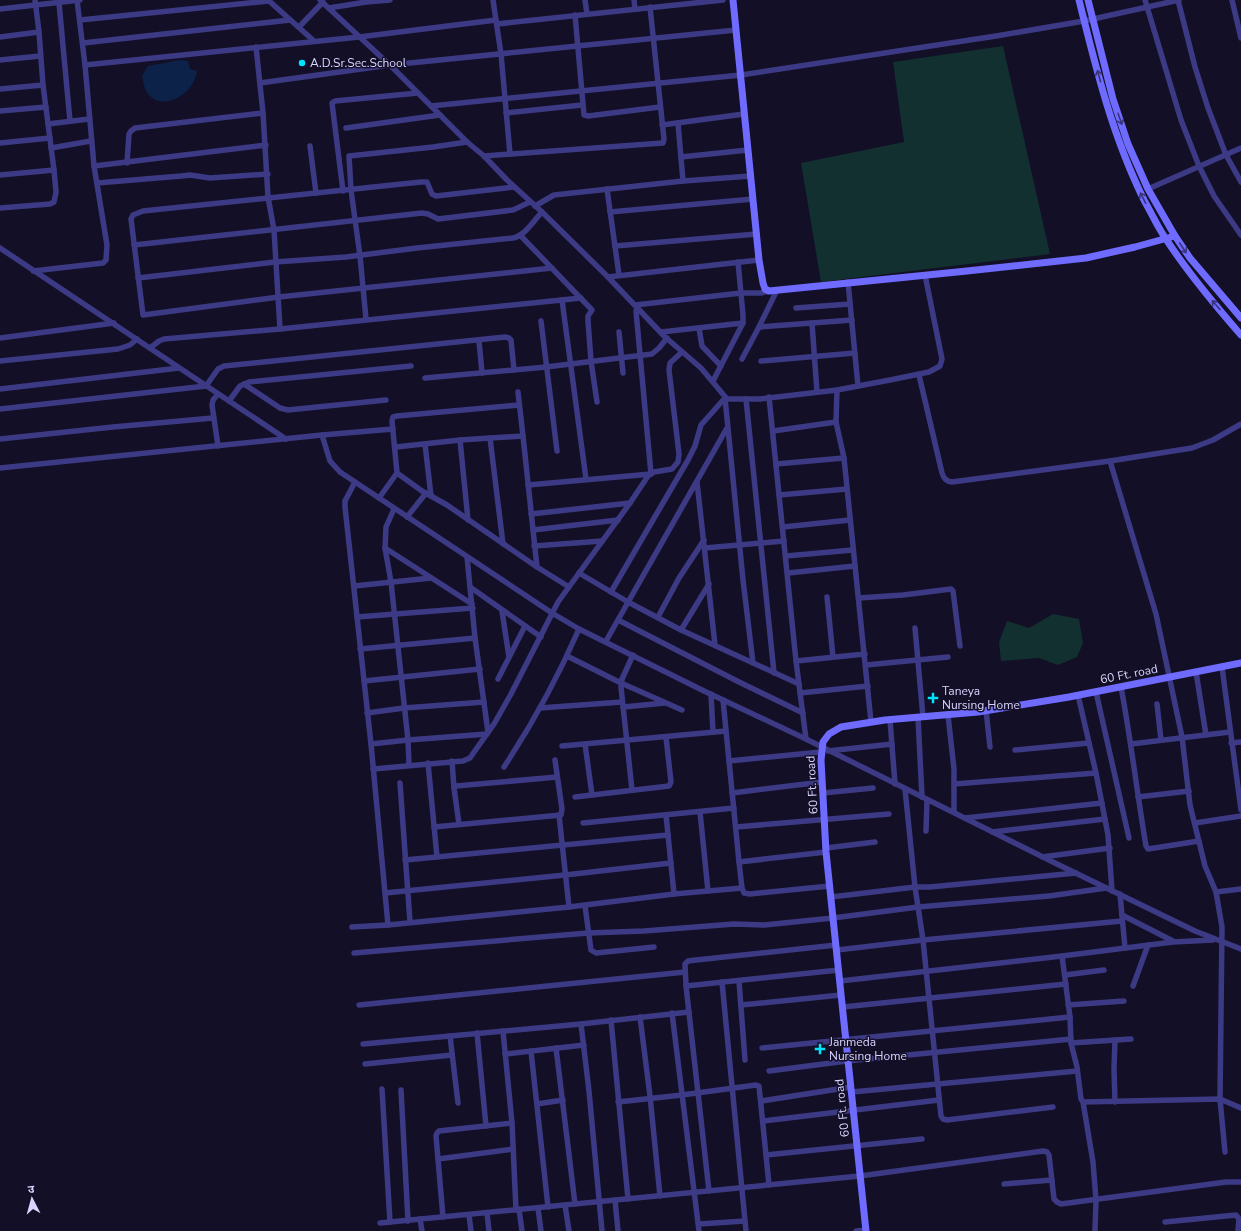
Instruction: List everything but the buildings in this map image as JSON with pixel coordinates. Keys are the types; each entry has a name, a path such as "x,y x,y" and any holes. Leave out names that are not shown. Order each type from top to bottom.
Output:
{"street":[{"path":"0,9 35,3 59,3 78,0 91,141 107,245 106,260 103,263 33,271"},
{"path":"80,20 269,0 314,41"},
{"path":"329,8 390,0"},
{"path":"493,0 501,54 510,154"},
{"path":"586,0 587,14"},
{"path":"634,0 635,9"},
{"path":"85,66 497,22 635,9 650,7 656,3 723,0"},
{"path":"733,0 759,260 764,286 765,289 769,291"},
{"path":"1079,0 1110,116 1125,159 1141,193 1165,239 1203,291 1241,335"},
{"path":"1088,0 1113,99 1128,144 1148,189 1175,236 1190,258 1241,318"},
{"path":"1145,0 1181,120 1199,166 1214,196 1241,235"},
{"path":"431,106 741,75 1084,21 1178,0 1200,84 1226,155 1241,182"},
{"path":"1232,0 1241,38"},
{"path":"299,27 321,1 390,65 467,142 484,156 514,187 542,212 608,277 636,308 713,381 725,398 739,545 753,663"},
{"path":"0,208 44,205 54,202 56,192 35,3"},
{"path":"59,3 70,121"},
{"path":"484,156 660,143 664,141 650,7"},
{"path":"575,15 583,113 586,116 660,107"},
{"path":"83,43 290,20"},
{"path":"260,83 390,65 736,30"},
{"path":"0,37 39,32"},
{"path":"256,47 264,113 268,197 274,230 280,329"},
{"path":"0,60 40,56"},
{"path":"0,89 43,85"},
{"path":"343,191 332,103 335,101 418,93"},
{"path":"506,113 582,105"},
{"path":"0,111 46,107"},
{"path":"127,163 130,134 135,128 264,113"},
{"path":"662,125 744,114"},
{"path":"346,128 440,115"},
{"path":"48,124 89,119"},
{"path":"678,123 683,181"},
{"path":"0,143 50,138"},
{"path":"51,148 91,141"},
{"path":"366,319 360,256 351,190 349,156 433,148 467,142"},
{"path":"94,166 127,163 266,144"},
{"path":"310,146 316,193"},
{"path":"1148,189 1241,148"},
{"path":"681,157 748,150"},
{"path":"0,175 54,170"},
{"path":"97,183 190,175 210,178 268,174"},
{"path":"535,206 554,195 683,181 751,176"},
{"path":"514,187 436,196 432,194 428,184 425,182 268,197 143,211 137,213 133,215 131,219 143,315 278,297 552,268"},
{"path":"607,189 619,275"},
{"path":"610,212 753,199"},
{"path":"134,245 422,213 438,219 513,210 530,202"},
{"path":"138,278 275,262 360,256 424,247 513,238 520,235 542,212"},
{"path":"615,246 757,234"},
{"path":"520,235 592,310 588,318 591,361 597,402"},
{"path":"636,308 741,293 758,294 769,291 848,282 1086,258 1175,236"},
{"path":"0,248 286,439"},
{"path":"608,277 759,260"},
{"path":"713,381 743,323 744,315 738,262"},
{"path":"725,398 730,400 746,399 837,390 919,375 936,369 940,366 942,359 925,275"},
{"path":"848,282 858,386"},
{"path":"742,359 760,327 777,290"},
{"path":"150,348 159,340 164,339 280,329 580,298"},
{"path":"562,300 586,479"},
{"path":"796,308 850,304"},
{"path":"373,768 463,761 470,758 488,733 511,694 552,613 569,587 651,474 636,308"},
{"path":"760,327 852,320"},
{"path":"541,321 557,451"},
{"path":"0,338 114,323"},
{"path":"661,332 743,323"},
{"path":"812,323 816,392"},
{"path":"699,328 702,346 721,366"},
{"path":"619,332 623,373"},
{"path":"0,409 206,386 218,369 224,366 479,341 505,337 510,339 514,370"},
{"path":"426,378 546,367 654,353 667,338"},
{"path":"0,361 118,349 130,345 137,339"},
{"path":"479,341 482,373"},
{"path":"528,484 651,474 672,469 679,460 669,370 670,364 682,352"},
{"path":"761,361 855,353"},
{"path":"229,401 240,386 249,382 411,366"},
{"path":"0,389 179,368"},
{"path":"919,375 942,473 947,481 952,482 1110,461 1199,446 1241,424"},
{"path":"244,384 280,408 288,410 386,400"},
{"path":"837,390 836,422 844,458 871,722"},
{"path":"518,392 537,567"},
{"path":"218,394 212,402 218,446"},
{"path":"770,397 796,661 806,739"},
{"path":"611,592 688,460 695,446 701,426 725,398"},
{"path":"746,399 774,673"},
{"path":"379,498 397,472 396,447 392,421 395,416 519,405"},
{"path":"0,439 213,418"},
{"path":"773,430 836,422"},
{"path":"606,641 727,428"},
{"path":"0,468 394,429"},
{"path":"322,435 330,461 340,472 552,613 579,629 806,739 824,750 954,812 1042,857 1216,940"},
{"path":"396,447 460,440 523,436"},
{"path":"490,438 503,544"},
{"path":"460,440 468,520"},
{"path":"408,517 428,495 425,444"},
{"path":"776,464 844,458"},
{"path":"1110,461 1155,610 1182,737 1194,823 1205,866 1216,892 1222,927 1220,1099 1225,1152"},
{"path":"397,472 428,495 569,587"},
{"path":"697,481 715,644"},
{"path":"355,482 345,501 344,507 371,744 388,925"},
{"path":"780,496 847,489"},
{"path":"531,514 630,503"},
{"path":"394,508 386,527 385,548 391,582 408,740 409,764"},
{"path":"533,530 618,520"},
{"path":"783,527 850,520"},
{"path":"658,617 682,574 704,540"},
{"path":"534,546 602,541"},
{"path":"705,548 784,541"},
{"path":"385,548 472,606"},
{"path":"786,556 854,550"},
{"path":"467,556 488,733"},
{"path":"788,574 855,566"},
{"path":"579,573 628,602 681,630 715,644 799,684"},
{"path":"354,586 431,578"},
{"path":"681,630 709,583"},
{"path":"470,587 541,636"},
{"path":"859,598 903,595 952,589 960,646"},
{"path":"826,597 833,657"},
{"path":"357,617 472,606"},
{"path":"502,610 509,658"},
{"path":"618,620 803,713"},
{"path":"498,679 525,626"},
{"path":"915,628 918,660 926,831"},
{"path":"504,767 528,730 540,708 579,629"},
{"path":"360,649 476,638"},
{"path":"796,661 865,654"},
{"path":"632,790 621,683 633,655"},
{"path":"567,656 621,683 682,710"},
{"path":"866,666 948,657"},
{"name":"60 Ft. road","path":"866,1230 852,1089 847,1061 842,995 826,850 822,782 826,737 841,727 871,722 948,715 1078,696 1241,663"},
{"path":"1222,666 1241,810"},
{"path":"364,681 480,669"},
{"path":"1196,672 1206,735"},
{"path":"800,693 868,686"},
{"path":"1121,687 1132,744 1138,797 1147,848 1199,841"},
{"path":"1096,692 1129,838"},
{"path":"711,694 713,732"},
{"path":"1078,696 1106,819 1110,848 1109,889"},
{"path":"723,700 739,862 744,893 750,894 830,886"},
{"path":"367,713 404,708 484,702"},
{"path":"540,708 665,703"},
{"path":"1157,704 1162,740"},
{"path":"986,710 990,747"},
{"path":"948,715 954,769 954,812"},
{"path":"890,720 895,784"},
{"path":"562,746 726,731"},
{"path":"1132,744 1230,732"},
{"path":"371,744 488,733"},
{"path":"575,797 667,787 671,785 666,737"},
{"path":"1231,743 1241,742"},
{"path":"585,744 592,795"},
{"path":"729,761 892,744"},
{"path":"1015,750 1089,744"},
{"path":"555,760 562,813 559,815 569,908"},
{"path":"452,761 459,824"},
{"path":"428,763 437,857"},
{"path":"954,784 1096,773"},
{"path":"454,788 461,785 557,777"},
{"path":"400,782 410,922"},
{"path":"732,793 822,782"},
{"path":"823,793 873,788"},
{"path":"905,789 915,887 923,940 941,1116 943,1119 948,1120 1053,1107"},
{"path":"1138,797 1189,791"},
{"path":"965,818 1102,803"},
{"path":"583,823 734,808"},
{"path":"700,812 708,890"},
{"path":"736,827 889,814"},
{"path":"434,827 559,815"},
{"path":"666,815 674,894"},
{"path":"1194,823 1241,816"},
{"path":"992,832 1106,819"},
{"path":"405,860 668,835"},
{"path":"739,862 875,842"},
{"path":"1042,857 1110,848"},
{"path":"384,893 565,876 671,863"},
{"path":"831,897 915,887 930,887 1076,873"},
{"path":"352,927 569,908 708,890 742,888"},
{"path":"354,953 588,933 644,931 734,924 764,925 918,907 1049,896 1109,889"},
{"path":"1216,892 1241,889"},
{"path":"1120,894 1125,948"},
{"path":"585,906 590,950 592,952 654,947"},
{"path":"709,1191 686,986 685,964 688,961 923,940 1122,918 1173,942"},
{"path":"840,981 1173,942 1216,940 1241,949"},
{"path":"1132,986 1148,945"},
{"path":"1062,956 1070,1017 1071,1041 1077,1067 1081,1099 1083,1102 1093,1162 1096,1200 1095,1231"},
{"path":"686,986 839,970"},
{"path":"1065,975 1104,970"},
{"path":"359,1005 685,972"},
{"path":"738,981 745,1060"},
{"path":"722,982 746,1231"},
{"path":"843,1007 1066,984"},
{"path":"741,1005 842,995"},
{"path":"1068,1005 1124,1001"},
{"path":"363,1044 581,1024 689,1012"},
{"path":"672,1014 700,1231"},
{"path":"640,1017 660,1196"},
{"path":"762,1048 1070,1017"},
{"path":"611,1020 628,1199"},
{"path":"581,1024 592,1113 602,1231"},
{"path":"503,1031 512,1123 518,1210 522,1231"},
{"path":"477,1033 486,1126"},
{"path":"450,1036 458,1103"},
{"path":"769,1071 934,1052 1071,1041 1131,1039"},
{"path":"1115,1102 1114,1069 1116,1040"},
{"path":"505,1054 584,1045"},
{"path":"556,1048 575,1204"},
{"path":"531,1051 548,1207"},
{"path":"366,1064 452,1055"},
{"path":"761,1101 852,1089 937,1084 1077,1071"},
{"path":"618,1102 756,1085 759,1086 769,1185"},
{"path":"382,1089 390,1222"},
{"path":"401,1090 408,1221"},
{"path":"1083,1102 1220,1099 1241,1108"},
{"path":"537,1104 563,1100"},
{"path":"762,1121 939,1100"},
{"path":"443,1217 436,1136 437,1133 439,1131 512,1123"},
{"path":"766,1155 922,1139"},
{"path":"438,1159 513,1149"},
{"path":"380,1223 860,1176 1043,1151 1047,1152 1049,1156 1054,1199 1061,1204 1226,1182 1241,1182"},
{"path":"1004,1184 1052,1180"},
{"path":"615,1200 618,1231"},
{"path":"565,1205 569,1231"},
{"path":"538,1208 541,1231"},
{"path":"487,1213 489,1231"},
{"path":"469,1215 471,1231"},
{"path":"1165,1222 1236,1215 1239,1219 1238,1231"},
{"path":"420,1219 422,1231"},
{"path":"699,1224 745,1221"},
{"path":"856,1231 866,1230"}],"green space":[{"path":"1003,46 1050,254 821,282 801,163 904,142 893,62"},
{"path":"1053,614 1079,619 1083,643 1077,657 1058,665 1039,658 1001,661 999,642 1007,621 1029,628"}],"water":[{"path":"180,60 188,61 190,69 197,71 191,86 182,95 169,101 156,100 151,97 145,89 142,76 148,66"}],"place":[{"name":"A.D.Sr.Sec.School","path":"302,63"},
{"name":"Taneya Nursing Home","path":"933,698"},
{"name":"Janmeda Nursing Home","path":"820,1049"}]}
